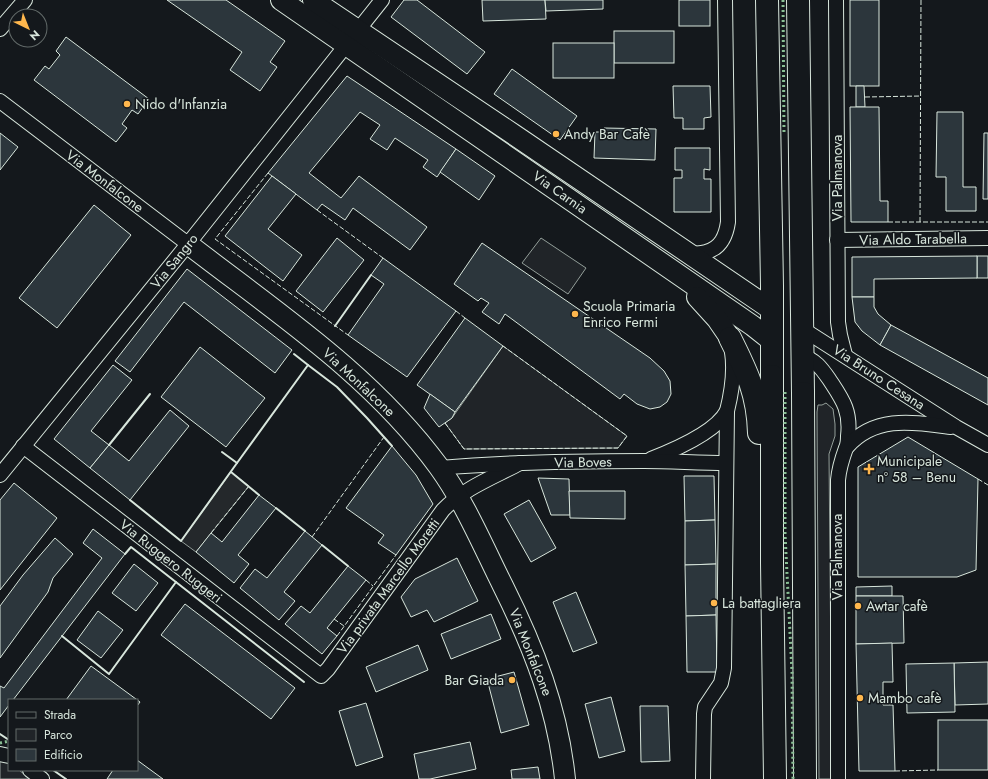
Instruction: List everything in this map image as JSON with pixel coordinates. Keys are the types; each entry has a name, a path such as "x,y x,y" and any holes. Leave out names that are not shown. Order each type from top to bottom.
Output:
{"main road":[{"path":"768,0 772,310 772,563 775,779"},
{"path":"798,0 803,393 805,779"},
{"path":"772,310 801,328"},
{"path":"730,338 750,382 757,405 759,417 764,541 772,563"},
{"name":"Via Palmanova","path":"772,340 788,352 802,356"}],"street":[{"path":"0,29 25,0"},
{"name":"Via Carnia","path":"281,0 352,38 513,134 772,310"},
{"name":"Via Carnia","path":"314,0 352,38 661,262 772,340"},
{"name":"Via Sangro","path":"0,475 188,244 382,0"},
{"path":"690,254 705,253 718,247 725,236 728,222 724,0"},
{"name":"Via Palmanova","path":"836,0 839,329 845,355"},
{"name":"Via Monfalcone","path":"0,101 322,348 360,380 408,428 440,468 458,497 512,602 537,662 556,720 565,779"},
{"name":"Via Aldo Tarabella","path":"837,240 988,238"},
{"path":"661,262 711,312 723,327 730,338 733,370 731,396 727,411 724,668 718,690 709,701 704,714 703,779"},
{"name":"Via Bruno Cesana","path":"801,328 956,427 988,445"},
{"name":"Via Palmanova","path":"802,356 812,360 824,371 843,400 848,416 849,426 847,447 841,461 838,480 838,779"},
{"name":"Via Boves","path":"645,461 672,450 714,426 724,417 727,411"},
{"name":"Via Bruno Cesana","path":"847,447 855,438 865,431 889,424 919,423 956,427"},
{"name":"Via Ruggero Ruggeri","path":"23,446 320,676"},
{"name":"Via Boves","path":"440,468 462,465 520,463 645,461 726,463"},
{"name":"Via Boves","path":"458,497 520,463"},
{"name":"Via privata Marcello Moretti","path":"320,676 324,675 441,512 458,497"},
{"path":"31,771 42,779"}],"green space":[{"path":"541,238 586,268 568,294 522,263"},
{"path":"503,346 627,436 618,448 464,449 445,423 452,418"},
{"path":"826,403 833,409 835,424 835,436 829,454 832,779 819,779 817,412 818,405"},
{"path":"0,760 8,763 8,771 20,771 30,779 0,779"}],"shaded area":[{"path":"231,472 249,486 196,552 181,541"}],"building":[{"path":"167,0 226,0 285,41 270,62 277,67 260,91 230,70 242,52"},
{"path":"404,0 417,0 485,52 467,74 391,17"},
{"path":"482,0 545,0 546,19 483,21"},
{"path":"545,0 603,0 603,9 546,11"},
{"path":"679,0 710,0 710,26 679,26"},
{"path":"850,0 879,0 879,86 850,86"},
{"path":"614,31 674,31 674,63 614,63"},
{"path":"66,37 149,99 138,114 132,110 122,124 127,128 116,142 34,80 45,66 49,69 60,55 56,51"},
{"path":"553,43 614,43 614,78 553,78"},
{"path":"512,69 577,116 560,140 494,94"},
{"path":"347,76 456,149 437,177 423,167 428,160 395,138 387,150 370,139 380,125 360,112 309,173 341,198 359,176 427,227 410,250 353,208 345,220 322,204 317,210 268,173"},
{"path":"673,86 710,86 711,117 704,118 704,129 683,129 683,118 674,118"},
{"path":"856,86 864,86 865,107 856,107"},
{"path":"850,107 879,107 880,201 888,201 888,222 851,222"},
{"path":"937,112 963,112 963,187 976,187 976,211 946,211 946,177 936,177"},
{"path":"604,128 656,129 655,160 594,158 595,132 604,132"},
{"path":"0,133 18,147 0,170"},
{"path":"984,133 988,133 988,199 983,199"},
{"path":"675,148 710,148 710,170 704,169 704,179 711,179 711,212 674,212 674,178 682,178 682,170 675,170"},
{"path":"456,149 495,176 479,200 440,172"},
{"path":"272,176 296,194 268,229 302,255 283,281 225,236"},
{"path":"94,205 131,235 57,328 19,298"},
{"path":"337,238 364,260 323,312 296,291"},
{"path":"482,243 650,358 664,371 670,381 671,394 667,402 660,407 650,409 637,404 624,394 620,399 505,314 499,324 482,312 489,303 481,298 478,301 454,284"},
{"path":"977,256 988,256 988,278 977,278"},
{"path":"977,256 977,278 874,279 874,297 852,297 852,257"},
{"path":"383,258 456,311 407,377 348,335 384,284 371,275"},
{"path":"187,269 292,350 275,373 184,302 130,372 115,361"},
{"path":"852,297 874,297 874,307 878,314 891,325 880,345 862,331 855,322"},
{"path":"465,318 503,346 455,412 417,385"},
{"path":"891,325 988,378 988,405 880,345"},
{"path":"200,347 265,398 226,447 161,397"},
{"path":"113,365 132,380 91,431 109,445 90,468 54,439"},
{"path":"430,394 455,412 452,418 439,427 424,408"},
{"path":"170,410 189,426 130,500 90,468 109,445 129,461"},
{"path":"908,437 978,479 976,570 957,577 858,577 858,467"},
{"path":"392,446 416,475 433,504 396,555 378,543 384,535 346,508"},
{"path":"684,476 714,476 715,520 685,521"},
{"path":"538,478 569,479 570,515 551,515"},
{"path":"14,483 57,518 0,590 0,500"},
{"path":"569,491 625,491 625,519 570,518"},
{"path":"259,495 276,508 238,555 249,564 234,583 196,552 211,533 222,542"},
{"path":"529,500 556,548 531,562 504,514"},
{"path":"715,520 716,564 685,565 685,521"},
{"path":"93,529 125,554 14,699 8,699 8,706 0,717 0,686 4,688 102,558 83,543"},
{"path":"305,531 322,545 284,592 295,601 279,620 240,588 255,569 267,578"},
{"path":"55,538 73,554 53,578 48,592 0,658 0,606 23,575"},
{"path":"457,558 478,601 434,622 427,610 411,617 401,597 415,579"},
{"path":"134,564 158,583 136,611 112,593"},
{"path":"716,564 716,615 686,616 685,565"},
{"path":"348,566 366,580 327,628 337,636 322,654 285,624 301,606 310,613"},
{"path":"892,586 892,596 856,596 856,587"},
{"path":"576,592 597,643 573,652 553,602"},
{"path":"856,596 903,596 904,643 856,644"},
{"path":"185,604 295,688 271,719 161,635"},
{"path":"98,611 123,630 101,658 77,640"},
{"path":"491,614 501,639 451,659 441,634"},
{"path":"716,615 717,672 687,672 686,616"},
{"path":"892,643 893,682 883,682 883,705 893,705 895,771 859,771 856,644"},
{"path":"418,645 428,670 376,692 366,667"},
{"path":"988,662 988,704 955,705 954,663"},
{"path":"954,663 955,712 907,713 906,664"},
{"path":"91,666 136,699 67,699"},
{"path":"514,672 529,725 501,733 487,679"},
{"path":"611,697 625,751 599,758 585,704"},
{"path":"366,703 383,757 356,766 339,711"},
{"path":"640,706 668,706 670,761 641,762"},
{"path":"938,720 988,720 988,770 938,770"},
{"path":"470,742 476,769 430,779 419,779 414,754"},
{"path":"138,761 163,779 107,779 112,771 138,771"},
{"path":"538,767 540,779 512,779 511,770"}],"hedge":[{"path":"783,0 784,135"},
{"path":"785,392 785,534 792,672 793,779"},
{"path":"0,743 8,741"}],"fence":[{"path":"920,222 921,0"},
{"path":"865,97 921,96"},
{"path":"268,173 215,239 348,335"},
{"path":"317,210 383,258"},
{"path":"888,222 988,222"},
{"path":"456,311 465,318"},
{"path":"445,423 464,449 618,448 627,436 503,346"},
{"path":"312,537 384,437"},
{"path":"978,479 988,485"},
{"path":"211,533 249,486"},
{"path":"337,636 396,555"},
{"path":"366,580 373,586"},
{"path":"334,619 344,626"},
{"path":"895,771 938,770"}],"wall":[{"path":"335,326 371,275"},
{"path":"222,452 237,463 308,365 294,354"},
{"path":"308,365 337,387 392,446"},
{"path":"109,445 150,394"},
{"path":"130,500 181,541 237,463"},
{"path":"231,472 259,495"},
{"path":"276,508 305,531"},
{"path":"322,545 348,566"},
{"path":"125,554 131,547 304,682"},
{"path":"62,636 109,674 176,582"},
{"path":"0,734 8,739"},
{"path":"54,771 66,779"}],"place":[{"name":"Nido d'Infanzia","path":"127,104"},
{"name":"Andy Bar Cafè","path":"556,134"},
{"name":"Scuola Primaria Enrico Fermi","path":"575,314"},
{"name":"Municipale nº 58 – Benu","path":"869,469"},
{"name":"La battagliera","path":"714,603"},
{"name":"Awtar cafè","path":"858,606"},
{"name":"Bar Giada","path":"512,680"},
{"name":"Mambo cafè","path":"860,698"}]}
